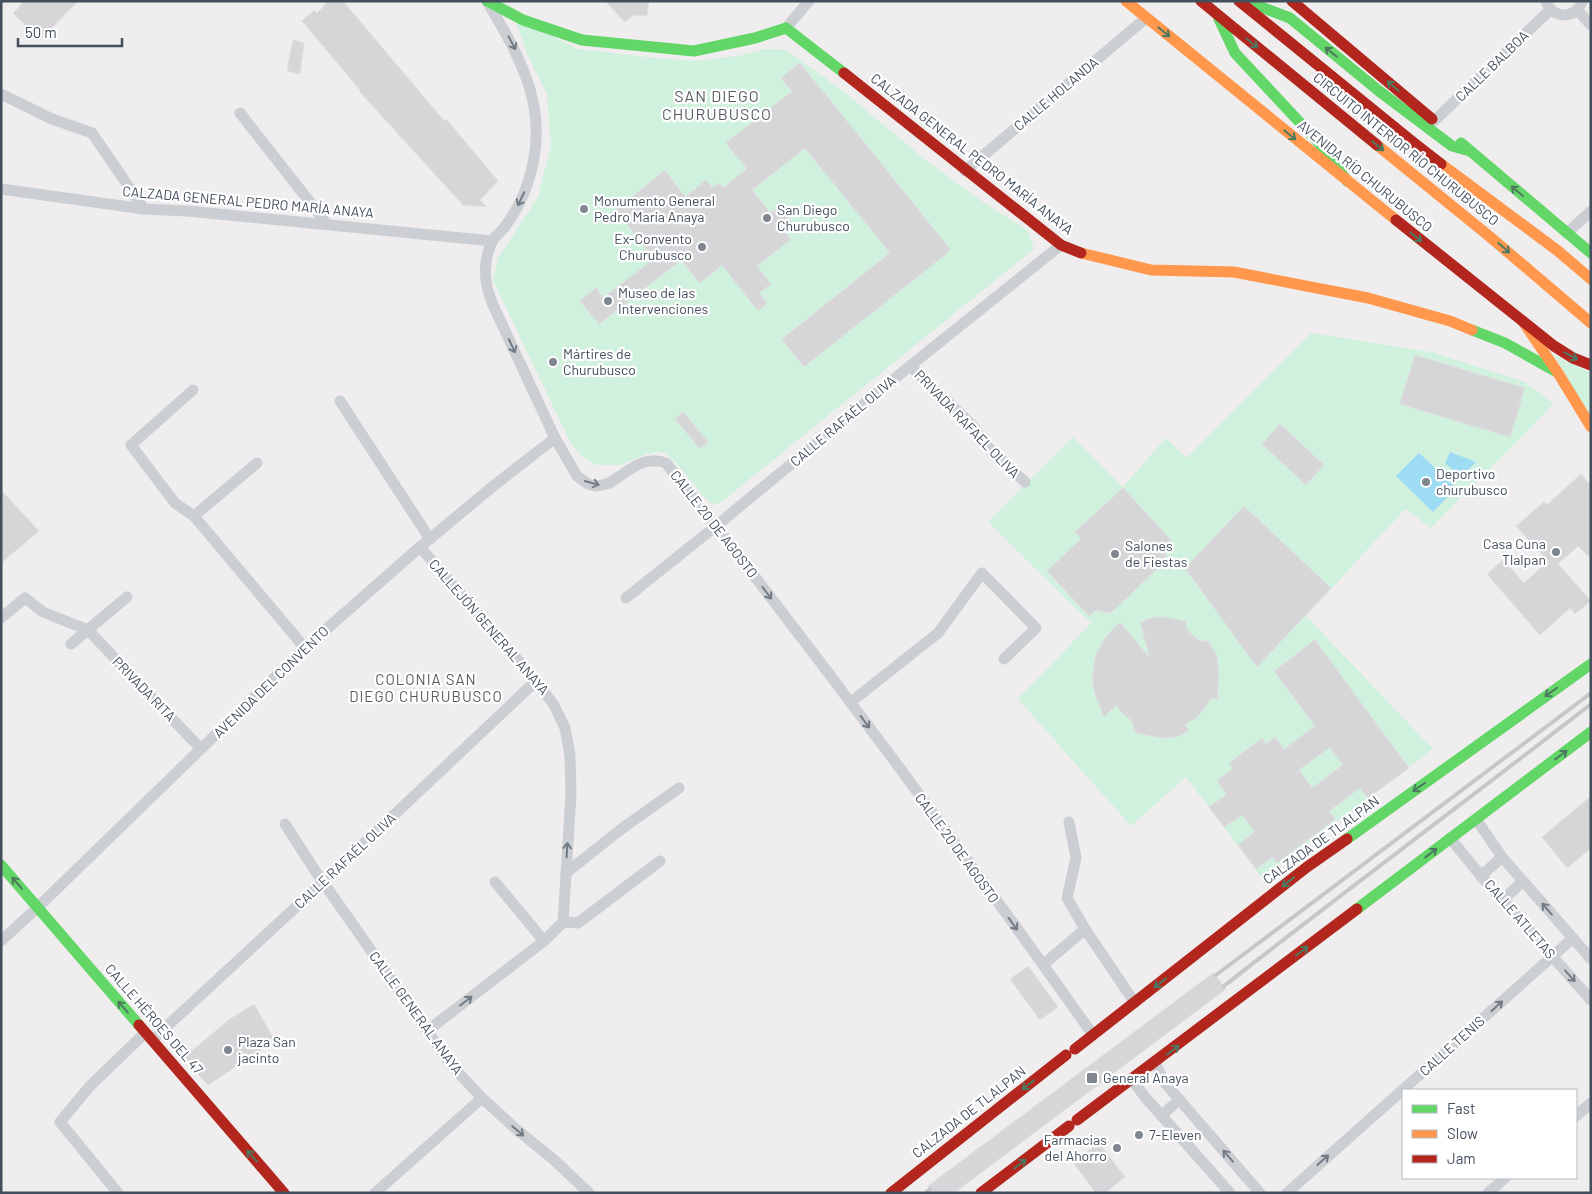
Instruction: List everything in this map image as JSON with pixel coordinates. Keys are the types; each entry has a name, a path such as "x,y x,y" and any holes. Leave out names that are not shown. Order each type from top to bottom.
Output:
{"main road":[{"path":"487,1 523,20 582,40 694,51 755,38 786,28"},
{"name":"AVENIDA RÍO CHURUBUSCO","path":"1126,1 1347,182 1524,323 1573,358 1591,365"},
{"name":"CIRCUITO INTERIOR RÍO CHURUBUSCO","path":"1201,1 1489,236 1591,322"},
{"name":"CIRCUITO INTERIOR RÍO CHURUBUSCO","path":"1238,1 1414,143 1558,251 1591,279"},
{"path":"1244,1 1290,18 1379,91 1452,146 1470,151"},
{"path":"1299,3 1434,121 1591,253"},
{"path":"1217,15 1235,53 1319,143 1347,182"},
{"name":"CALZADA GENERAL PEDRO MARÍA ANAYA","path":"786,28 1061,245 1086,255 1151,270 1234,272 1368,298 1450,321 1483,334 1505,343 1558,373"},
{"path":"1524,323 1558,373 1591,427"},
{"name":"CALZADA DE TLALPAN","path":"891,1193 1307,866 1591,664"},
{"path":"980,1193 1155,1063 1591,732"},
{"name":"CALLE HÉROES DEL 47","path":"1,865 149,1036 279,1191"}],"street":[{"name":"CALLE 20 DE AGOSTO","path":"487,1 508,36 526,73 536,119 534,155 528,184 509,222 492,241 485,264 485,283 555,438 577,476 588,484 603,486 647,460 659,460 666,463 851,702 1092,1035"},
{"path":"786,28 809,1"},
{"path":"1548,6 1556,14 1564,16 1571,14 1579,6 1591,25"},
{"name":"CALLE BALBOA","path":"1434,121 1548,6"},
{"name":"CALLE HOLANDA","path":"965,170 1146,18"},
{"path":"1,94 52,118 92,133 144,208"},
{"path":"240,113 327,224"},
{"name":"CALZADA GENERAL PEDRO MARÍA ANAYA","path":"1,189 144,208 492,241"},
{"path":"1567,233 1591,211"},
{"name":"CALLE RAFAÉL OLIVA","path":"626,598 1061,245"},
{"name":"PRIVADA RAFAEL OLIVA","path":"910,366 972,425 988,447 1024,482"},
{"path":"193,390 131,445 175,502 194,516 305,648"},
{"path":"340,402 430,539"},
{"name":"AVENIDA DEL CONVENTO","path":"1,941 38,908 305,648 420,547 555,438"},
{"path":"194,516 257,463"},
{"name":"CALLEJÓN GENERAL ANAYA","path":"420,547 536,680 554,704 562,720 570,755 570,795 563,922"},
{"path":"851,702 938,633 982,573 1036,628 1004,659"},
{"path":"71,644 127,597"},
{"path":"1,618 25,598 43,612 88,630"},
{"name":"PRIVADA RITA","path":"88,630 201,748"},
{"name":"CALLE RAFAÉL OLIVA","path":"118,1193 60,1122 90,1086 323,882 536,680"},
{"path":"566,873 620,830 679,788"},
{"name":"CALLE ATLETAS","path":"1476,818 1502,857 1591,959"},
{"path":"1069,822 1076,858 1067,898 1085,929 1135,1003"},
{"name":"CALLE GENERAL ANAYA","path":"285,824 323,882 452,1066 482,1098 553,1159 589,1193"},
{"name":"CALLE ATLETAS","path":"1450,838 1481,876 1591,1000"},
{"path":"1481,876 1502,857"},
{"path":"427,1031 544,941 563,922 578,923 660,861"},
{"path":"1503,900 1523,881"},
{"path":"495,882 544,941"},
{"path":"1043,965 1085,929"},
{"name":"CALLE TENIS","path":"1403,1089 1572,938"},
{"path":"1155,1063 1165,1083 1260,1193"},
{"path":"1132,1080 1161,1116 1230,1193"},
{"name":"CALLE TENIS","path":"1287,1193 1402,1090"},
{"path":"375,1193 482,1098"},
{"path":"1161,1116 1179,1100"},
{"path":"1577,1115 1591,1103"},
{"path":"1488,1193 1504,1179"}],"green space":[{"path":"519,20 578,49 655,58 696,61 737,56 765,49 786,50 840,89 927,161 980,200 1028,231 1034,249 720,503 712,504 706,499 665,453 647,454 620,465 597,465 583,457 571,444 493,280 498,258 538,197 551,146 547,94 527,54 517,24"},
{"path":"1311,333 1431,352 1525,382 1554,404 1431,528 1405,509 1306,616 1433,749 1262,878 1186,777 1131,826 1018,699 1091,623 988,522 1073,437 1123,487 1166,438 1187,458"},
{"path":"1554,355 1591,373 1591,418"}],"water":[{"path":"1450,452 1476,462 1461,477 1445,463"},
{"name":"Deportivo churubusco","path":"1419,453 1456,488 1433,512 1396,476"}],"building":[{"path":"25,1 78,1 40,40 13,13"},
{"path":"329,1 343,1 444,121 446,119 498,181 480,200 487,207 463,205 360,92 302,21 314,10 317,13"},
{"path":"605,1 649,1 647,16 633,15 625,22"},
{"path":"293,40 304,43 300,74 287,71"},
{"path":"800,63 951,250 804,367 782,339 890,253 805,148 752,190 770,213 779,206 792,223 783,230 791,239 757,266 771,284 759,293 767,303 758,311 722,265 700,283 681,260 599,324 580,301 596,288 603,298 654,259 616,210 665,170 685,197 706,180 712,188 719,183 723,188 747,169 726,143 792,91 781,78"},
{"path":"1415,355 1525,388 1510,437 1400,404"},
{"path":"683,412 708,442 700,449 675,419"},
{"path":"1280,424 1324,465 1306,485 1262,444"},
{"name":"Casa Cuna Tlalpan","path":"1581,474 1591,486 1591,559 1578,546 1558,564 1591,601 1575,614 1570,608 1540,635 1487,574 1503,560 1524,583 1548,561 1516,526 1544,502 1547,505"},
{"name":"Salones de Fiestas","path":"1123,488 1171,540 1164,547 1166,560 1111,613 1096,610 1089,616 1047,571 1081,539 1075,532"},
{"path":"1,490 39,531 1,563"},
{"path":"1244,506 1331,588 1257,667 1185,568"},
{"path":"1155,617 1185,621 1187,630 1200,641 1208,641 1217,655 1219,679 1217,699 1211,698 1196,718 1185,725 1189,731 1176,737 1163,738 1136,733 1132,721 1116,705 1104,717 1093,686 1093,669 1096,654 1104,639 1120,622 1150,658 1140,622"},
{"path":"1315,640 1409,768 1368,798 1360,788 1329,811 1335,819 1277,863 1273,857 1256,869 1238,845 1255,832 1242,815 1224,827 1209,807 1227,794 1217,781 1233,768 1229,763 1262,738 1266,744 1275,737 1284,749 1315,726 1274,671","holes":["1330,747 1343,765 1312,788 1299,770"]},
{"path":"1591,796 1591,848 1567,868 1542,837"},
{"path":"1028,966 1058,1007 1040,1020 1010,979"},
{"path":"1213,973 1226,989 954,1193 933,1193 928,1186"},
{"name":"Plaza San jacinto","path":"254,1004 275,1041 208,1085 183,1058 230,1019"},
{"path":"1099,1143 1125,1177 1105,1193 1096,1193 1073,1162"}],"railway":[{"path":"1216,975 1591,693"},
{"path":"1224,986 1591,704"},
{"path":"926,1193 930,1189"}],"traffic: fast":[{"path":"487,1 523,20 582,40 694,51 755,38 786,28 844,73"},
{"path":"1253,4 1290,18 1379,91 1452,146 1470,151"},
{"path":"1219,19 1235,53 1319,143 1347,181"},
{"path":"1461,143 1591,253"},
{"path":"1472,330 1505,343 1555,371"},
{"path":"1347,839 1591,664"},
{"path":"1357,909 1591,732"},
{"path":"1,865 139,1025"}],"traffic: slow":[{"path":"1126,1 1396,220"},
{"path":"1377,145 1489,236 1591,323"},
{"path":"1441,164 1558,251 1591,279"},
{"path":"1081,253 1151,270 1234,272 1368,298 1450,321 1472,330"},
{"path":"1524,323 1558,373 1591,427"}],"traffic: jam":[{"path":"1201,1 1377,145"},
{"path":"1239,1 1441,164"},
{"path":"1292,1 1432,119"},
{"path":"844,73 1061,245 1081,253"},
{"path":"1396,220 1554,346 1573,358 1591,365"},
{"path":"1075,1049 1307,867 1347,839"},
{"path":"1077,1120 1357,909"},
{"path":"139,1025 284,1193"},
{"path":"891,1193 1066,1055"},
{"path":"981,1193 1069,1126"}],"place":[{"name":"Monumento General Pedro María Anaya","path":"584,209"},
{"name":"San Diego Churubusco","path":"767,218"},
{"name":"Ex-Convento Churubusco","path":"702,247"},
{"name":"Museo de las Intervenciones","path":"608,301"},
{"name":"Mártires de Churubusco","path":"553,362"},
{"name":"Deportivo churubusco","path":"1426,482"},
{"name":"Casa Cuna Tlalpan","path":"1556,552"},
{"name":"Salones de Fiestas","path":"1115,554"},
{"name":"Plaza San jacinto","path":"228,1050"},
{"name":"General Anaya","path":"1092,1078"},
{"name":"7-Eleven","path":"1139,1135"},
{"name":"Farmacias del Ahorro","path":"1117,1148"}],"district":[{"name":"SAN DIEGO CHURUBUSCO","path":"717,105"},
{"name":"COLONIA SAN DIEGO CHURUBUSCO","path":"426,688"}]}
